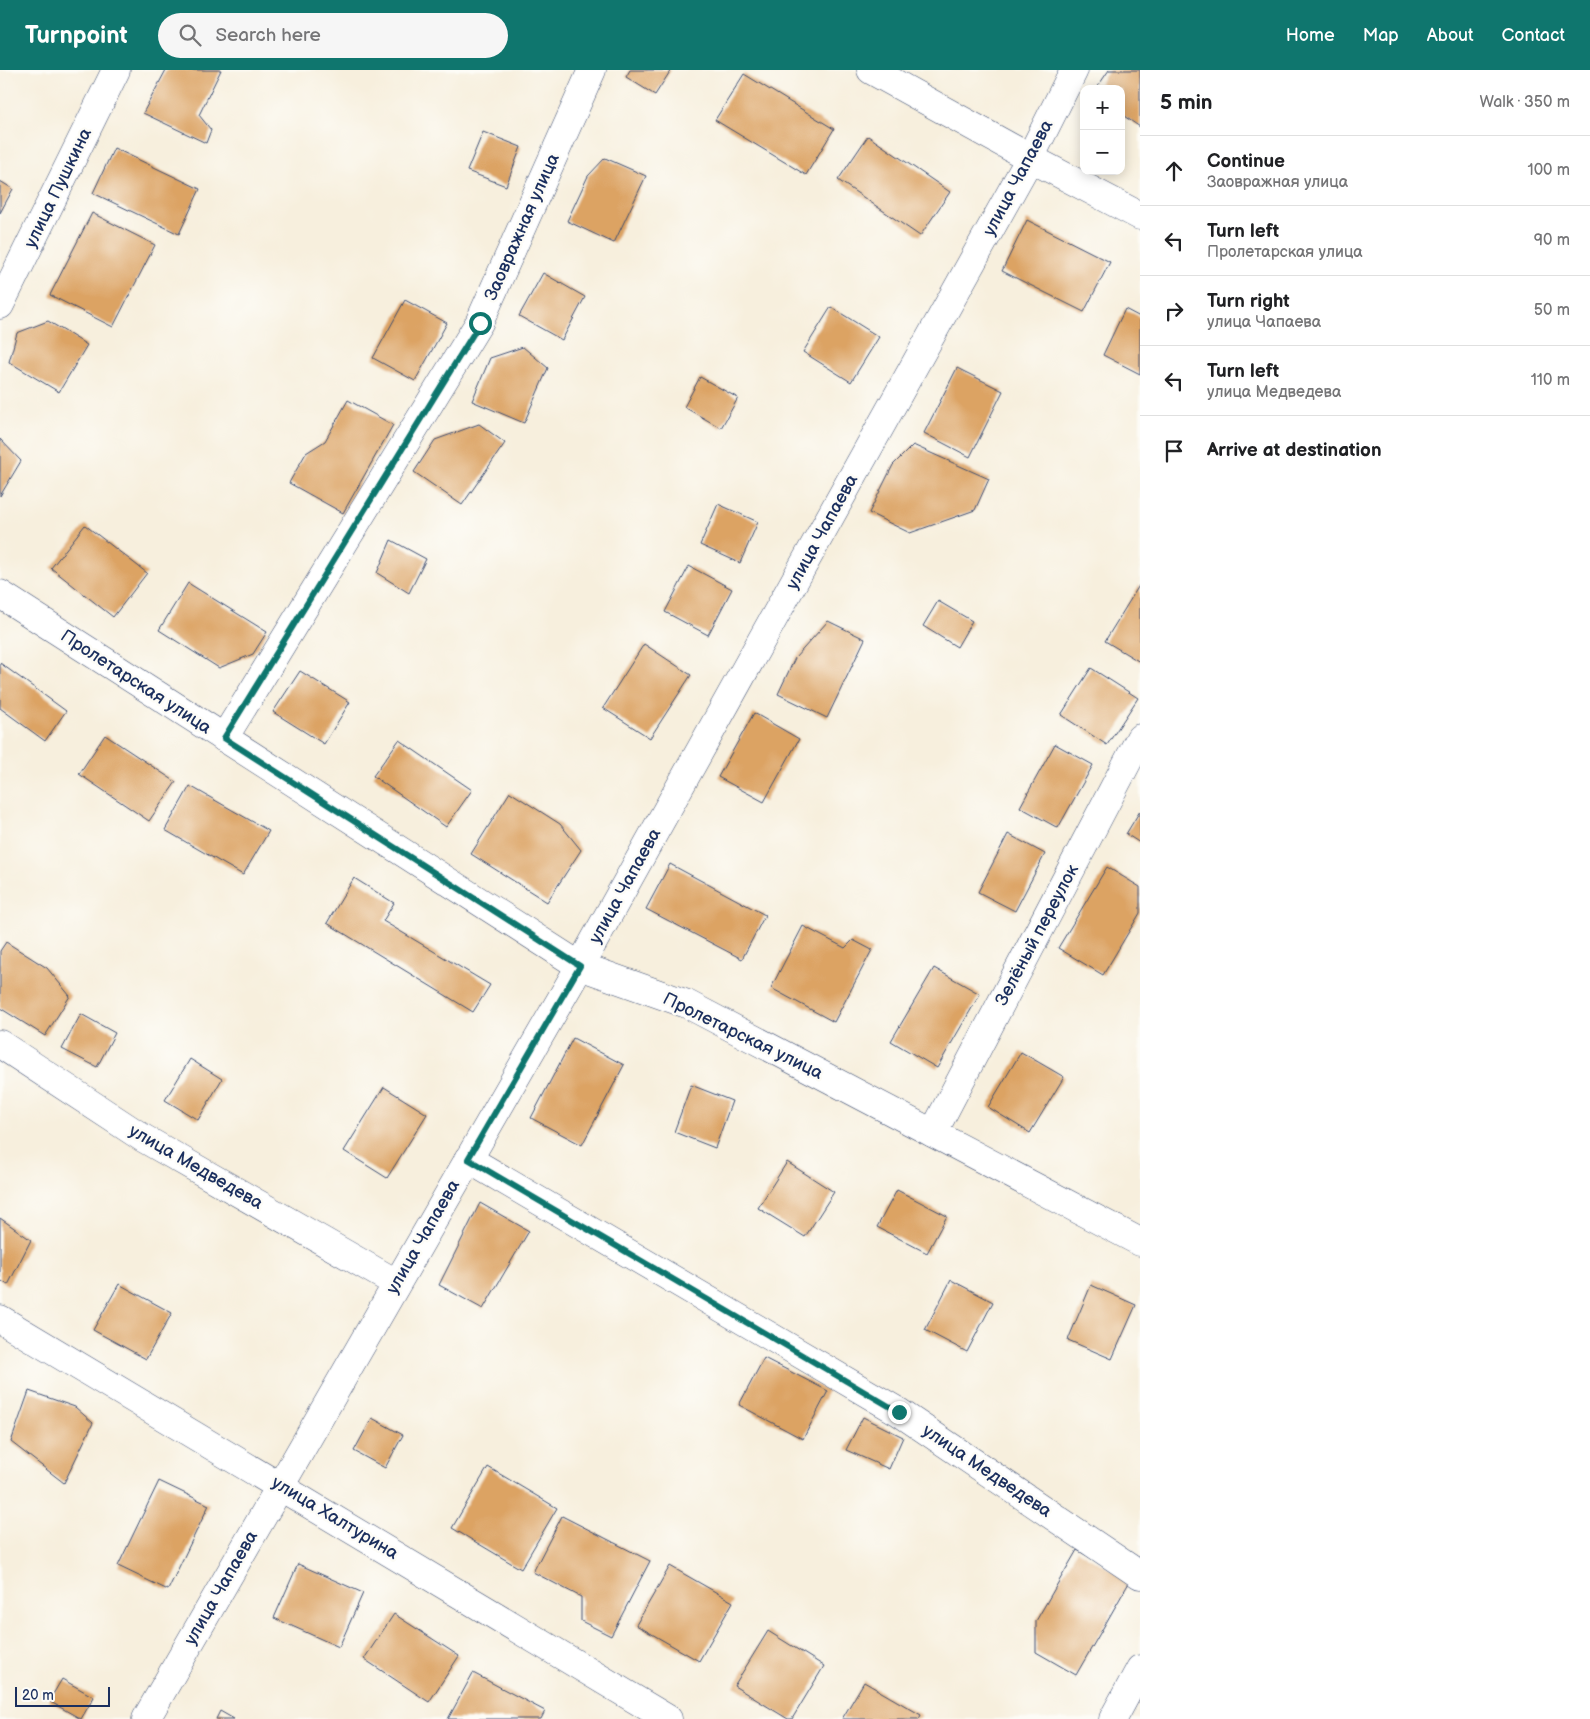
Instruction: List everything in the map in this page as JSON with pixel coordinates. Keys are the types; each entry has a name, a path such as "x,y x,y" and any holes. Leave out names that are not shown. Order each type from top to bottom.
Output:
{"street":[{"name":"улица Пушкина","path":"0,305 116,70"},
{"name":"Заовражная улица","path":"224,738 480,323 592,70"},
{"path":"871,70 1140,216"},
{"name":"улица Чапаева","path":"146,1719 580,966 1030,158 1074,70"},
{"name":"Пролетарская улица","path":"0,594 580,966 687,1004 1140,1242"},
{"name":"Зелёный переулок","path":"933,1133 1140,738"},
{"name":"улица Медведева","path":"0,1044 143,1138 396,1283"},
{"name":"улица Медведева","path":"468,1159 899,1412 1140,1575"},
{"name":"улица Халтурина","path":"0,1319 668,1719"},
{"path":"1113,1719 1140,1669"}],"building":[{"path":"166,70 221,70 199,115 211,130 206,143 143,113"},
{"path":"630,70 671,70 655,95 626,77"},
{"path":"1109,70 1140,70 1140,127 1125,117 1125,85 1099,85"},
{"path":"744,74 834,129 806,175 715,120"},
{"path":"483,132 521,147 506,186 467,171"},
{"path":"868,136 950,192 920,236 838,180"},
{"path":"114,148 200,189 179,234 93,193"},
{"path":"605,158 646,176 614,243 567,221 588,176"},
{"path":"0,181 13,189 0,213"},
{"path":"92,213 155,245 113,327 50,295"},
{"path":"1027,220 1110,262 1084,312 1002,271"},
{"path":"543,273 585,297 562,340 519,316"},
{"path":"405,300 447,323 415,381 373,358"},
{"path":"831,307 879,337 851,382 803,352"},
{"path":"1125,309 1140,317 1140,374 1103,355"},
{"path":"48,321 87,345 59,392 9,362 17,333"},
{"path":"523,347 548,368 524,423 472,401 490,358"},
{"path":"957,368 1003,391 970,457 924,433"},
{"path":"700,377 738,398 721,428 684,407"},
{"path":"348,400 393,425 343,513 289,483 306,453 325,441"},
{"path":"479,424 505,443 462,505 414,472 435,440"},
{"path":"0,439 21,461 0,496"},
{"path":"913,445 989,479 975,510 910,533 869,513 893,465"},
{"path":"718,504 758,522 740,563 700,545"},
{"path":"85,525 147,573 113,617 51,568"},
{"path":"391,540 426,559 409,593 377,573"},
{"path":"689,566 732,589 708,635 665,612"},
{"path":"188,583 267,632 253,654 219,668 159,630"},
{"path":"1140,584 1140,662 1105,641"},
{"path":"938,601 972,621 957,647 923,626"},
{"path":"828,621 865,639 827,718 778,694 795,658"},
{"path":"644,644 691,675 650,738 603,708"},
{"path":"0,663 66,711 45,741 0,708"},
{"path":"1091,668 1138,698 1107,745 1061,715"},
{"path":"300,671 350,702 324,744 273,712"},
{"path":"754,713 799,739 764,802 718,777"},
{"path":"105,735 176,782 149,821 79,774"},
{"path":"399,740 472,790 446,827 373,776"},
{"path":"1055,744 1093,765 1058,828 1020,807"},
{"path":"190,786 269,831 243,875 165,830"},
{"path":"510,792 560,824 581,850 547,902 471,854"},
{"path":"1140,811 1140,843 1126,834"},
{"path":"1008,834 1045,854 1015,911 978,892"},
{"path":"670,864 765,915 742,959 646,909"},
{"path":"1107,867 1140,887 1140,913 1103,975 1058,948"},
{"path":"354,878 394,903 383,921 490,985 473,1012 327,923"},
{"path":"803,926 845,948 853,940 872,950 834,1022 771,988"},
{"path":"6,942 47,968 70,996 45,1036 0,1008 0,951"},
{"path":"934,968 980,994 937,1068 891,1041"},
{"path":"81,1014 115,1033 97,1067 62,1049"},
{"path":"573,1038 624,1065 582,1145 531,1118"},
{"path":"1021,1052 1064,1077 1030,1133 988,1107"},
{"path":"190,1059 222,1079 198,1120 165,1100"},
{"path":"691,1085 732,1101 715,1148 674,1132"},
{"path":"384,1087 427,1114 387,1178 344,1151"},
{"path":"787,1162 834,1192 805,1237 758,1208"},
{"path":"897,1190 947,1216 927,1253 877,1227"},
{"path":"480,1203 529,1231 483,1309 439,1285"},
{"path":"0,1218 31,1240 8,1285 0,1280"},
{"path":"951,1280 993,1302 967,1352 925,1330"},
{"path":"119,1284 172,1313 146,1359 93,1330"},
{"path":"1091,1285 1136,1305 1112,1359 1068,1340"},
{"path":"764,1358 828,1391 803,1439 739,1405"},
{"path":"29,1391 75,1407 93,1423 64,1483 11,1442"},
{"path":"863,1417 903,1437 889,1469 846,1450"},
{"path":"372,1418 403,1435 385,1468 354,1451"},
{"path":"488,1467 557,1508 521,1569 452,1528"},
{"path":"159,1481 209,1505 168,1590 118,1566"},
{"path":"562,1516 650,1561 611,1636 581,1621 581,1597 533,1572"},
{"path":"1077,1550 1130,1581 1076,1675 1036,1652 1036,1621"},
{"path":"298,1564 363,1593 339,1647 274,1618"},
{"path":"670,1566 733,1602 699,1661 636,1625"},
{"path":"394,1614 459,1656 429,1702 364,1659"},
{"path":"768,1631 824,1666 792,1719 788,1719 734,1686"},
{"path":"473,1673 545,1711 541,1719 448,1719"},
{"path":"62,1679 94,1697 81,1719 49,1701"},
{"path":"864,1682 921,1715 919,1719 842,1719"},
{"path":"220,1711 234,1719 216,1719"}],"route":[{"path":"480,323 224,738 580,966 468,1159 899,1412"}]}
